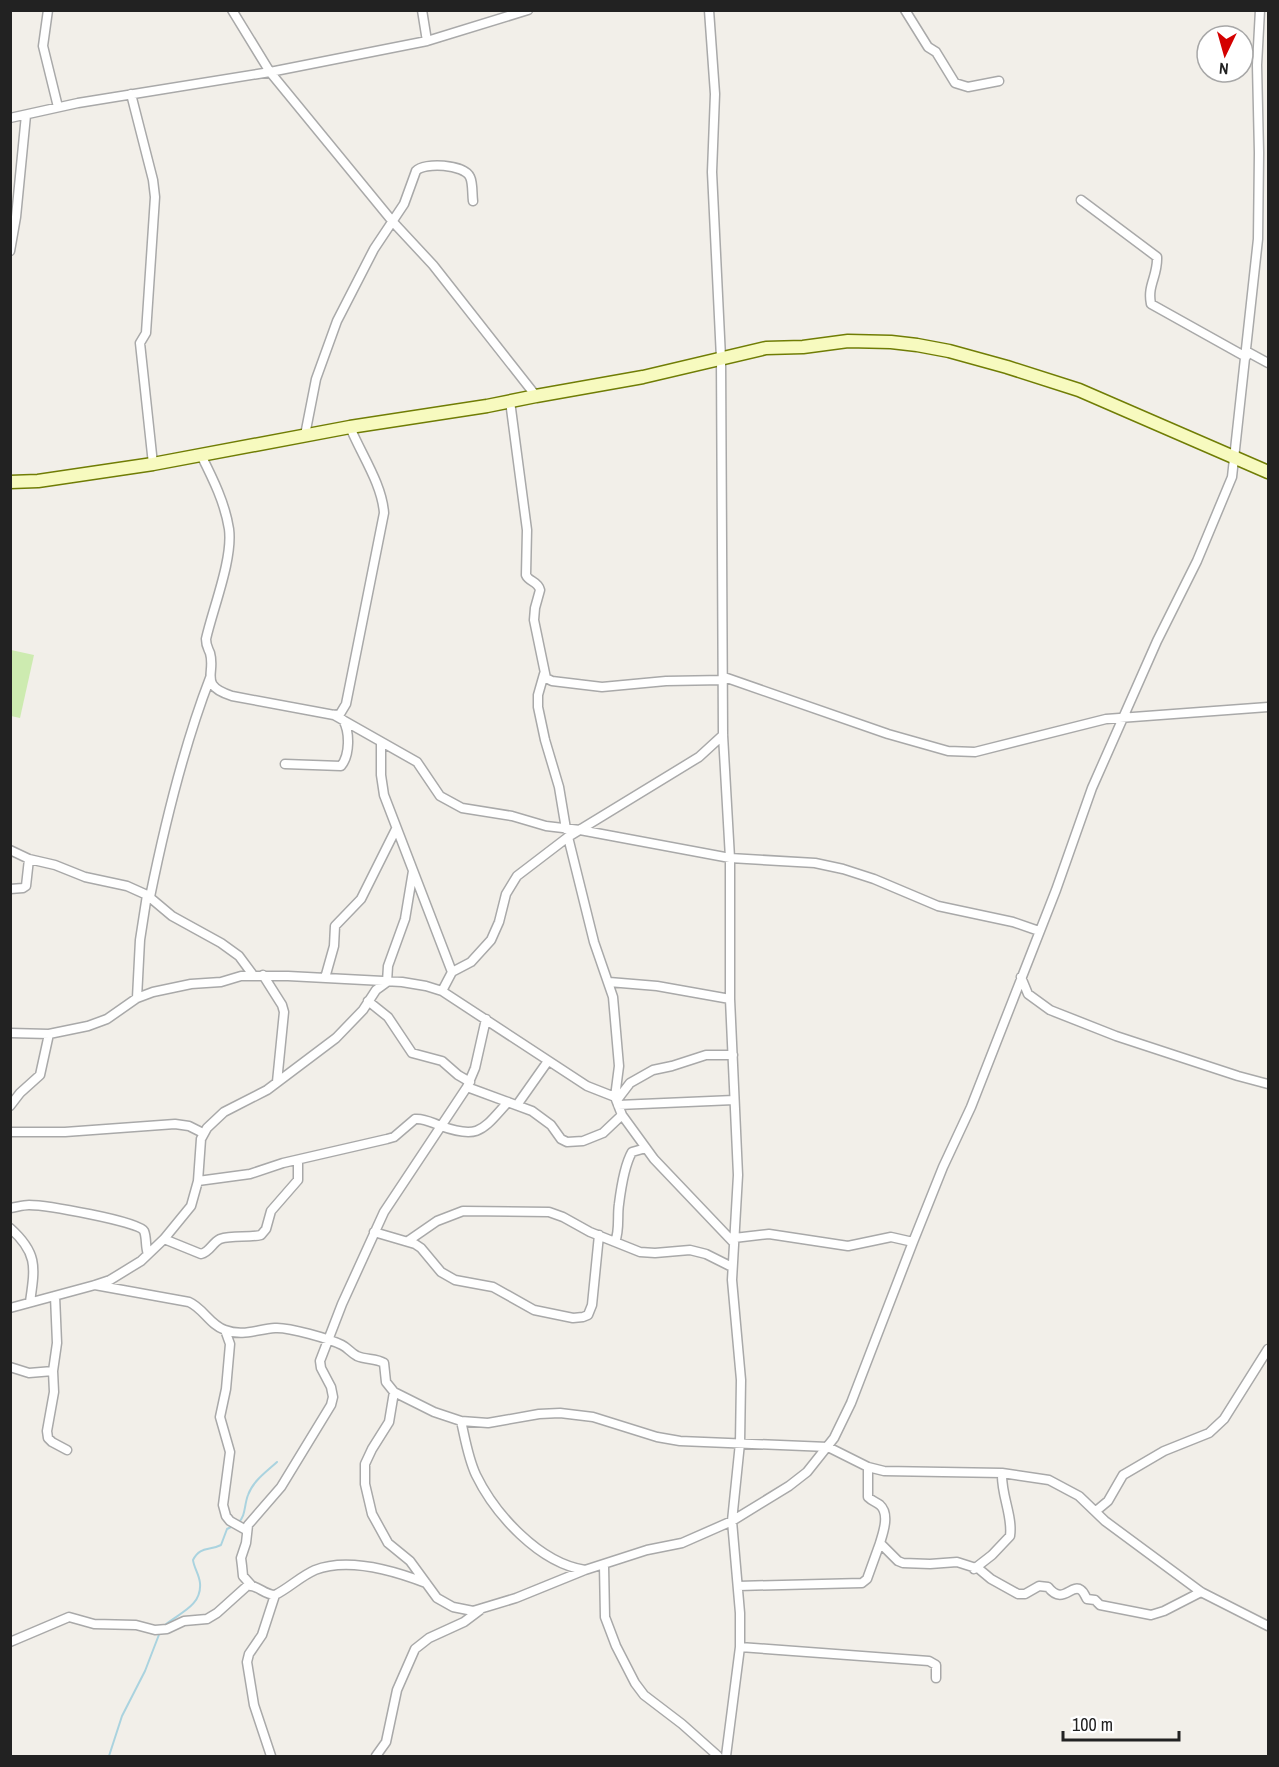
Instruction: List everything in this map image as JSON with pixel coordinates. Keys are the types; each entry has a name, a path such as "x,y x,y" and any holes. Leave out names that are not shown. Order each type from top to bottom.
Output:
{"street":[{"path":"48,10 43,46 58,107"},
{"path":"232,10 270,72 393,222 433,266 536,396"},
{"path":"422,10 427,41"},
{"path":"10,118 58,107 270,72 427,41 528,10"},
{"path":"709,10 715,94 712,172 721,358 723,735 730,858 730,999 738,1175 732,1267 741,1380 740,1443 732,1521 740,1613 740,1647 726,1756"},
{"path":"905,10 928,47 936,52 955,82 968,87 999,81"},
{"path":"394,1392 389,1422 367,1459 364,1470 372,1514 384,1537 410,1561 437,1598 453,1607 467,1611 480,1610 585,1570 647,1550 682,1543 732,1521 798,1480 828,1447 851,1403 943,1167 971,1107 1092,788 1157,641 1197,561 1232,477 1258,239 1257,65 1260,10"},
{"path":"131,94 153,180 155,197 146,333 140,343 153,464"},
{"path":"10,251 16,217 26,115"},
{"path":"305,435 316,379 337,321 374,249 404,204 416,171 420,166 430,164 463,170 470,177 473,201"},
{"path":"1081,200 1157,257 1158,270 1148,291 1151,304 1246,354 1269,363"},
{"path":"10,482 38,481 153,464 350,427 510,401 643,377 766,348 803,347 848,341 891,342 949,351 1007,367 1079,390 1269,472"},
{"path":"510,401 527,530 526,576 536,582 540,590 534,615 544,674 548,680 602,687 724,678 888,734 957,753 975,752 1097,720 1269,707"},
{"path":"334,715 340,714 346,704 384,513 374,478 350,427"},
{"path":"137,998 140,940 164,830 200,703 210,678 210,655 206,639 227,557 229,530 221,498 201,455"},
{"path":"544,674 538,695 538,707 545,740 559,787 567,833 594,942 613,997 618,1060 616,1101 622,1115 654,1159 734,1241"},
{"path":"210,678 217,689 232,696 334,715 417,762 436,791 453,804 474,811 512,816 567,833"},
{"path":"285,764 341,766 346,758 348,733 343,720"},
{"path":"442,991 452,972 471,962 491,940 499,922 506,894 517,876 567,833 580,830 699,757 723,735"},
{"path":"381,742 381,784 396,829 452,972"},
{"path":"325,978 334,946 335,926 362,899 396,829"},
{"path":"580,830 730,858 811,862 843,869 938,906 1013,922 1039,931"},
{"path":"10,850 29,859 55,865 94,880 127,886 149,896 172,916 206,933 239,956 282,1005 284,1012 277,1082"},
{"path":"10,889 26,886 29,859"},
{"path":"10,1308 95,1286 134,1267 164,1239 190,1206 198,1182 199,1151 203,1133 224,1112 277,1082 336,1038 355,1019 376,990 387,982 390,957 405,919 413,871"},
{"path":"10,1033 49,1034 98,1023 137,998 171,987 221,982 241,976 387,982 426,986 442,991 587,1086 616,1101 734,1100"},
{"path":"1021,977 1028,994 1050,1010 1116,1036 1269,1084"},
{"path":"609,982 657,986 730,999"},
{"path":"1011,1002 1020,997 1034,1000"},
{"path":"368,1001 392,1022 412,1053 442,1062 469,1085 532,1111 551,1125 561,1139 574,1143 603,1133 622,1115"},
{"path":"275,1595 251,1585 243,1576 246,1530 250,1521 281,1487 331,1404 333,1397 331,1387 321,1368 320,1360 327,1340 374,1232 393,1196 469,1085 486,1019"},
{"path":"10,1106 20,1093 40,1075 49,1034"},
{"path":"616,1101 630,1083 645,1073 706,1055 733,1055"},
{"path":"198,1182 250,1174 393,1137 415,1119 427,1120 440,1126 470,1133 478,1131 512,1103 548,1061"},
{"path":"10,1132 65,1132 175,1124 189,1126 203,1133"},
{"path":"615,1242 618,1234 619,1203 628,1159 632,1152 646,1148"},
{"path":"164,1239 201,1254 222,1239 261,1235 266,1229 271,1211 298,1180 298,1160"},
{"path":"10,1208 29,1205 51,1208 109,1218 140,1228 144,1233 148,1254"},
{"path":"408,1241 437,1221 473,1210 549,1212 634,1250 647,1253 698,1251 732,1267"},
{"path":"10,1228 32,1254 33,1278 30,1302"},
{"path":"374,1232 408,1241 421,1248 435,1266 455,1280 493,1287 534,1310 579,1318 588,1315 592,1305 599,1235"},
{"path":"734,1241 769,1234 848,1246 891,1237 913,1242"},
{"path":"95,1286 189,1302 225,1330 243,1333 287,1328 340,1344 360,1357 380,1360 384,1363 386,1382 394,1392 434,1412 461,1421 488,1423 523,1416 560,1413 593,1417 671,1440 828,1447 867,1467 884,1471 1002,1473 1049,1480 1070,1490 1111,1526 1201,1592 1269,1626"},
{"path":"55,1296 58,1331 48,1438 67,1450"},
{"path":"225,1330 230,1344 226,1389 220,1417 230,1452 223,1505 230,1521 246,1530"},
{"path":"1096,1511 1108,1501 1123,1475 1164,1451 1209,1433 1217,1427 1269,1349"},
{"path":"10,1367 29,1372 53,1371"},
{"path":"461,1421 475,1472 495,1508 539,1550 569,1567 585,1570"},
{"path":"738,1586 862,1583 867,1579 885,1522 884,1510 868,1497 867,1467"},
{"path":"974,1569 992,1555 1010,1536 1010,1521 1003,1495 1002,1473"},
{"path":"880,1543 903,1563 957,1562 979,1569 991,1579 1018,1594 1025,1594 1039,1586 1048,1587 1052,1593 1057,1595 1078,1589 1087,1599 1095,1600 1100,1605 1143,1614 1158,1614 1201,1592"},
{"path":"271,1756 254,1705 247,1662 249,1654 262,1635 275,1595 315,1570 342,1565 393,1571 426,1583"},
{"path":"604,1565 605,1617 616,1646 635,1683 644,1695 718,1756"},
{"path":"10,1642 69,1617 94,1624 136,1625 155,1630 166,1629 184,1621 207,1619 243,1588 251,1585"},
{"path":"384,1756 384,1746 397,1690 415,1649 429,1638 464,1622 480,1610"},
{"path":"740,1647 929,1661 936,1665 936,1678"},
{"path":"376,1756 384,1746"}],"green space":[{"path":"11,650 34,655 20,718 11,716"}],"waterway":[{"path":"238,1523 253,1485 277,1462"},
{"path":"165,1625 188,1608 197,1598 200,1583 193,1560 202,1551 221,1545 227,1529 233,1526"},
{"path":"109,1756 122,1716 145,1671 160,1632"}]}
